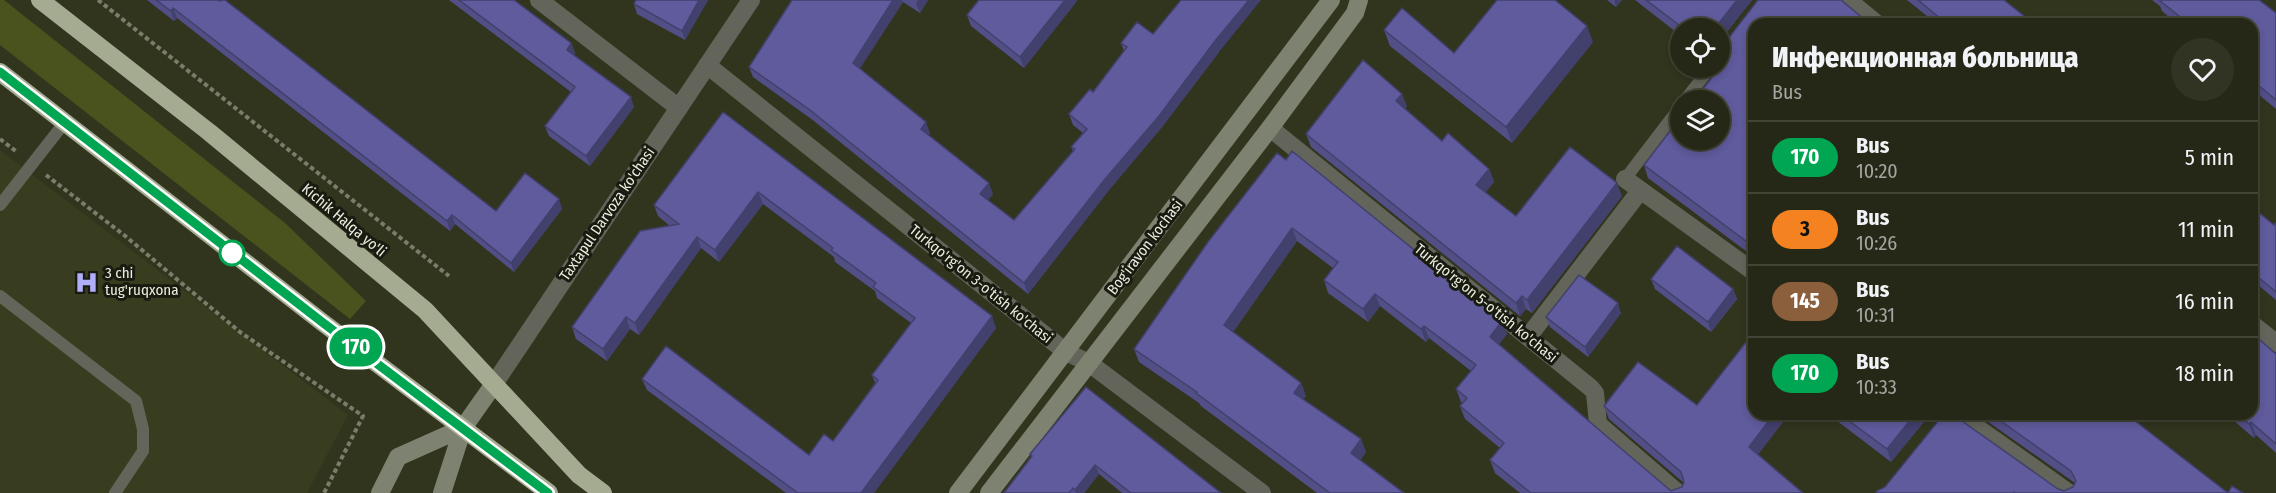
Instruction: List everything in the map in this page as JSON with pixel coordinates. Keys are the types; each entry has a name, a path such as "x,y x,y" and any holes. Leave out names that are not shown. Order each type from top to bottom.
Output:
{"highway":[{"name":"Kichik Halqa yo'li","path":"40,0 209,132 416,303 579,476 603,493"},
{"path":"0,72 322,322 549,493"}],"street":[{"path":"539,0 679,108"},
{"name":"Taxtapul Darvoza ko'chasi","path":"442,493 463,428 751,0"},
{"name":"Bog'iravon kochasi","path":"958,493 1331,0"},
{"name":"Bog'iravon kochasi","path":"989,493 1270,128 1355,13 1359,0"},
{"path":"1855,2 1871,18"},
{"name":"Turkqo'rg'on 3-o'tish ko'chasi","path":"707,65 1066,352 1089,363 1262,493"},
{"name":"Turkqo'rg'on 5-o'tish ko'chasi","path":"1270,128 1591,388 1595,393 1598,424 1678,493"},
{"path":"1625,179 1748,268"},
{"path":"1528,338 1640,191"},
{"path":"2258,329 2276,343"},
{"path":"1966,420 2069,493"},
{"path":"380,493 398,457 463,428"}],"lane":[{"path":"1693,90 1702,78"},
{"path":"1625,179 1670,120"},
{"path":"0,205 65,123"},
{"path":"0,296 136,401 143,429 143,451 115,493"}],"path":[{"path":"98,0 449,276"},
{"path":"0,139 124,235 240,332 363,416 324,493"}],"shaded area":[{"path":"0,0 4,0 285,223 366,301 350,319 0,45"},
{"name":"3 chi tug'ruqxona","path":"0,150 348,415 307,493 0,493"}],"building":[{"path":"156,0 225,0 496,211 525,173 559,199 511,263 452,215 447,221 173,8 171,11"},
{"path":"459,0 514,0 571,43 567,50 631,97 586,156 545,126 575,87"},
{"path":"636,0 699,0 682,31 634,4"},
{"path":"792,0 893,0 853,63 926,122 921,129 989,183 980,194 1014,220 1075,149 1071,147 1087,129 1069,114 1090,89 1093,92 1127,47 1121,43 1137,22 1153,34 1181,0 1249,0 1024,283 810,110 749,67"},
{"path":"979,0 1065,0 1020,57 967,15"},
{"path":"1497,0 1555,0 1587,26 1506,127 1384,30 1402,8 1454,53"},
{"path":"1646,0 1737,0 1723,18 1670,18"},
{"path":"1758,0 1841,0 1863,18 1748,18 1748,243 1644,165 1670,131 1670,150 1730,150 1730,90 1702,90 1711,78 1730,78 1730,36"},
{"path":"1918,0 2004,0 2026,18 1940,18"},
{"path":"2159,0 2259,0 2276,13 2276,100 2258,85 2258,18 2182,18"},
{"path":"1363,60 1402,94 1396,101 1442,141 1448,133 1489,169 1476,185 1516,216 1570,147 1617,183 1527,300 1522,296 1516,303 1306,134"},
{"path":"723,112 992,316 861,493 798,493 642,379 666,346 809,455 824,434 833,441 878,380 872,375 915,318 873,287 876,283 831,250 833,248 758,192 715,250 697,237 635,323 626,317 603,349 572,327 640,231 679,224 654,205"},
{"path":"1292,151 1502,321 1490,337 1671,491 1682,487 1684,482 1681,472 1604,406 1638,362 1697,405 1748,340 1748,420 1769,420 1749,447 1803,493 1531,493 1490,460 1504,443 1460,406 1467,398 1456,389 1476,365 1424,326 1421,329 1375,294 1363,309 1324,280 1338,262 1292,228 1224,325 1301,383 1294,393 1361,439 1351,453 1404,493 1330,493 1197,392 1134,349 1208,242 1277,153 1286,160"},
{"path":"2258,212 2274,225 2276,223 2276,292 2258,277"},
{"path":"1677,246 1733,289 1708,322 1651,279"},
{"path":"1579,275 1618,303 1585,347 1546,317"},
{"path":"2258,338 2276,354 2276,444 2251,422 2249,424 2244,420 2258,420"},
{"path":"1086,387 1221,493 1131,493 1095,465 1075,490 1073,488 1069,493 1004,493 1032,456 1030,454"},
{"path":"1848,420 1910,420 1887,449"},
{"path":"1939,420 1960,420 2064,491 2073,487 2076,481 2071,471 1999,420 2134,420 2228,493 1876,493 1885,487"},
{"path":"2232,486 2243,493 2228,493"}],"bus line":[{"name":"170","path":"0,72 232,253 548,493"}],"place":[{"name":"3 chi tug'ruqxona","path":"87,282"}]}
